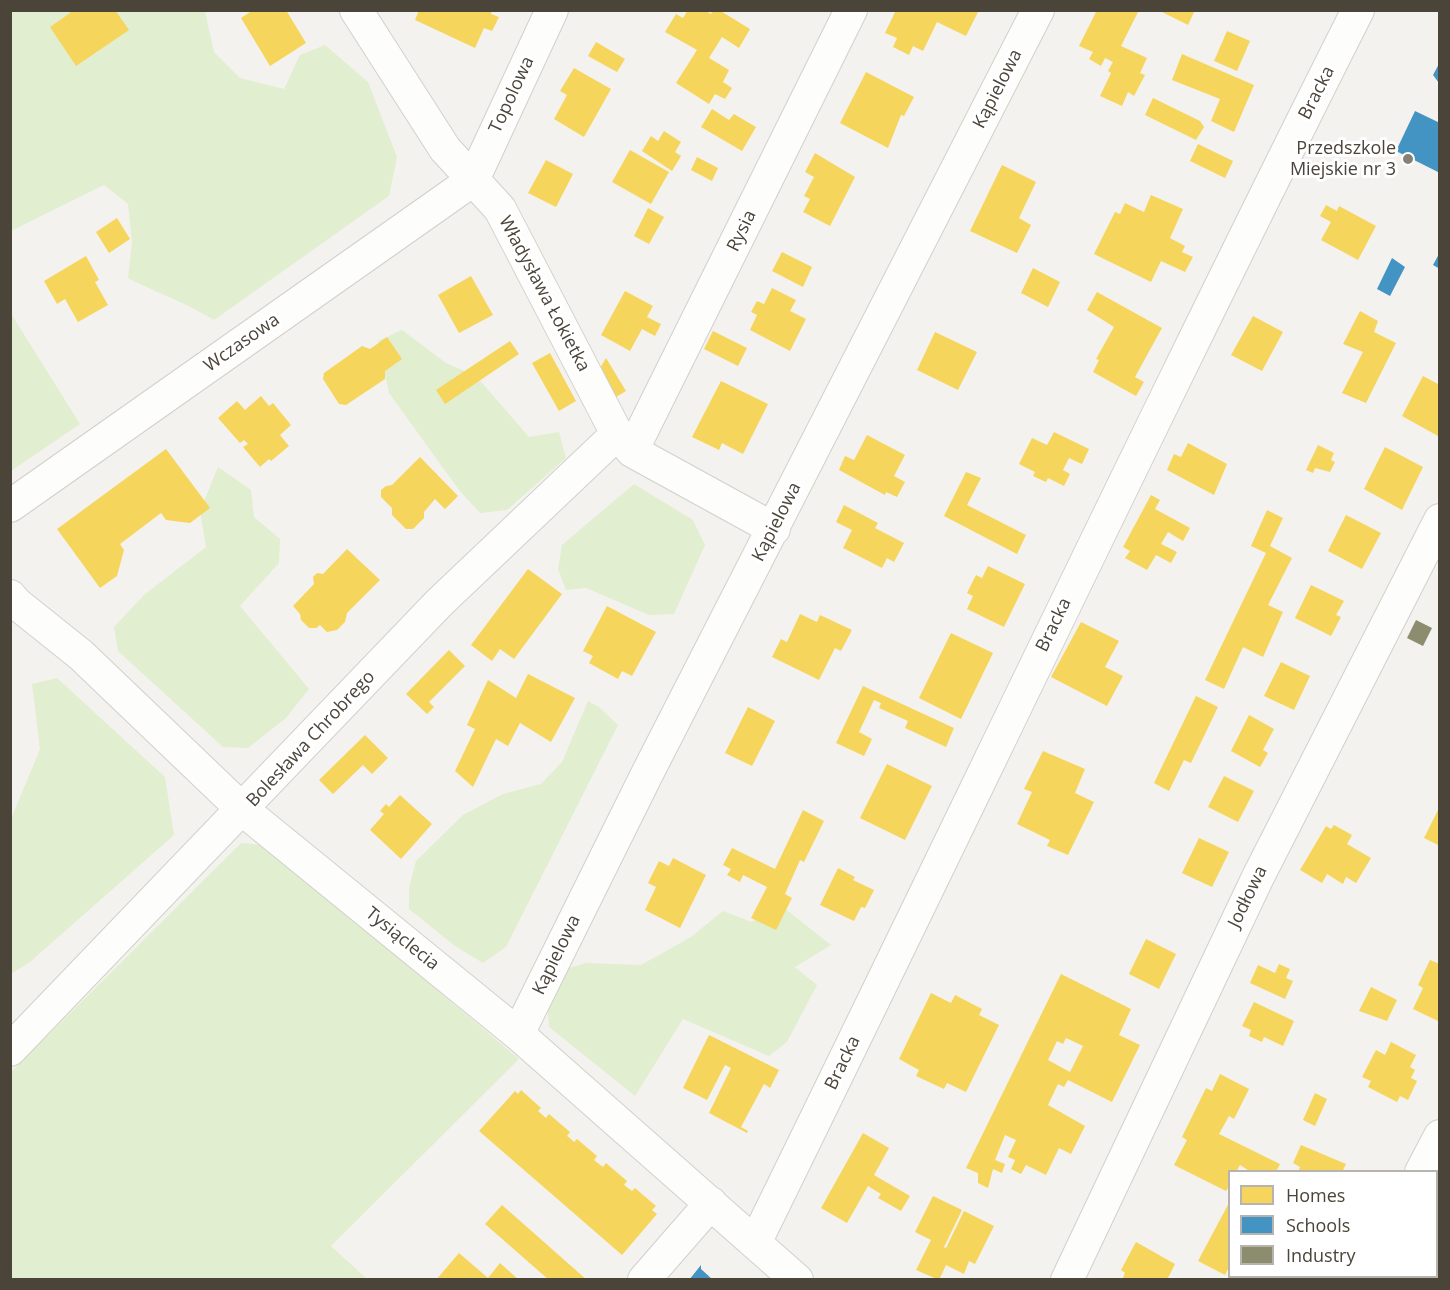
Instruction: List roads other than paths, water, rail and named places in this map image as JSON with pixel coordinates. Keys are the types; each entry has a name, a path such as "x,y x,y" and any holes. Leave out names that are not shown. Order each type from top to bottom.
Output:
{"street":[{"name":"Władysława Łokietka","path":"356,10 445,148 500,209 625,443"},
{"name":"Topolowa","path":"472,180 552,10"},
{"name":"Rysia","path":"625,443 851,10"},
{"name":"Kąpielowa","path":"518,1034 654,761 1038,10"},
{"name":"Bracka","path":"755,1243 921,906 1062,609 1358,10"},
{"name":"Wczasowa","path":"10,506 472,180"},
{"path":"625,443 774,529"},
{"name":"Bolesława Chrobrego","path":"10,1050 243,810 439,603 625,443"},
{"name":"Jodłowa","path":"1067,1280 1258,877 1440,520"},
{"name":"Tysiąclecia","path":"10,596 81,655 243,810 518,1034 797,1280"},
{"path":"1422,1170 1440,1136"},
{"path":"644,1280 711,1203"}],"place":[{"name":"Przedszkole Miejskie nr 3","path":"1408,159"}]}
